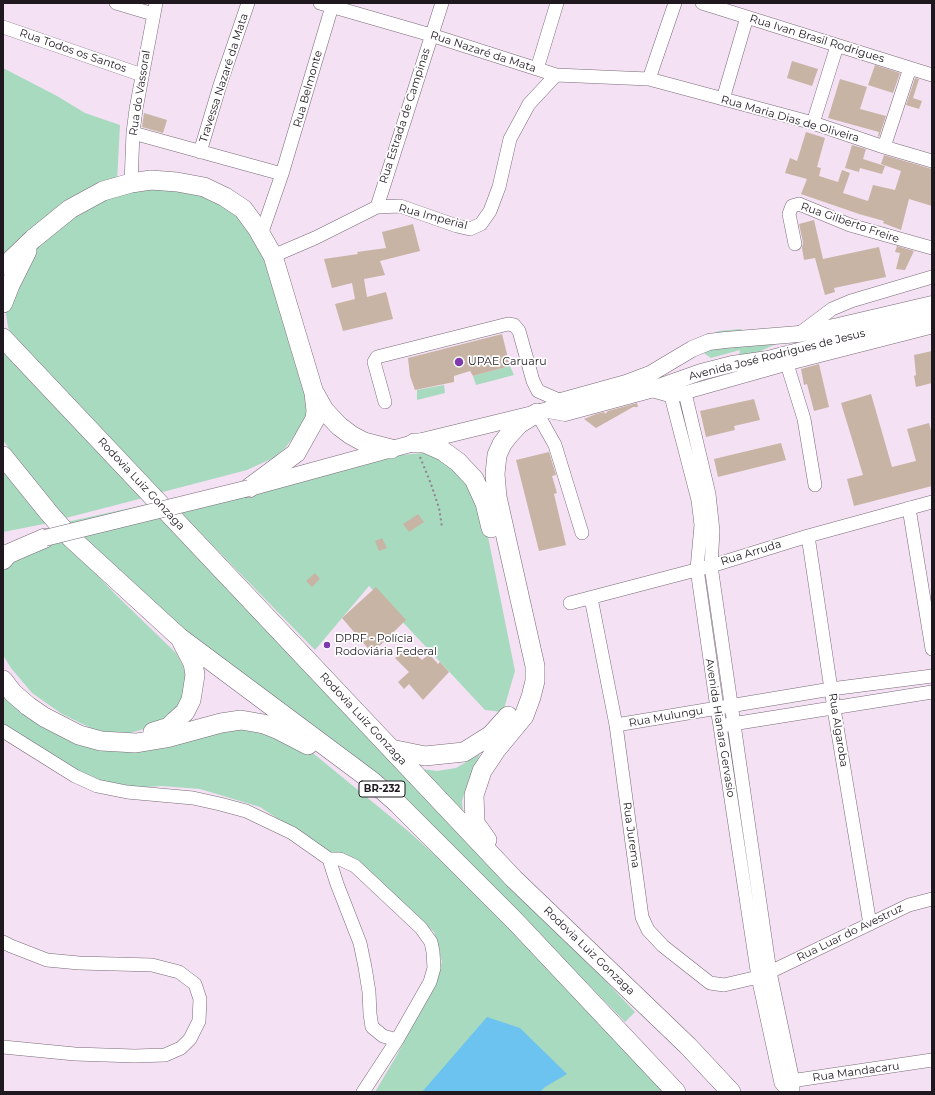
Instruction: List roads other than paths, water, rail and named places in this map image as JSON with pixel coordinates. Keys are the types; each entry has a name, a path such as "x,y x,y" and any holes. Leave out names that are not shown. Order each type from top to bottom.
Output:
{"highway":[{"path":"3,265 9,262 33,239 70,209 103,191 131,183 151,180 177,182 204,187 225,197 243,209 273,256 314,393 316,411 315,419 296,454 249,488"},
{"path":"3,303 10,285 33,239"},
{"name":"Rodovia Luiz Gonzaga","path":"4,335 514,879 688,1046 731,1092"},
{"path":"314,393 324,410 339,426 351,435 364,442 391,449"},
{"path":"514,879 475,823 474,795 482,771 496,750 524,716 535,680 535,666 497,497 495,474 497,455 502,444 519,424 549,408"},
{"path":"391,748 425,756 464,752 491,735 518,704 523,681 518,635 485,503 474,479 458,462 443,451 425,443 414,443"},
{"name":"BR-232","path":"3,456 71,538 179,637 372,781 398,804 515,921 676,1092"},
{"path":"3,542 45,538"},
{"path":"3,560 8,554 45,538"},
{"path":"3,667 26,695 50,712 74,726 104,736 145,736 169,727 185,712 191,700 195,675 193,663 179,637"},
{"path":"3,680 18,697 44,717 79,735 101,741 136,743 166,738 221,723 241,720 264,724 279,730 372,781"}],"main road":[{"name":"Avenida José Rodrigues de Jesus","path":"549,408 626,384 650,374 692,349 709,342 799,334 932,304"},
{"name":"Avenida José Rodrigues de Jesus","path":"549,408 565,413 650,390 671,389 702,372 732,364 768,358 932,316"},
{"path":"732,340 738,345 740,350 739,356 732,364"},
{"path":"692,349 689,358 691,364 695,369 702,372"},
{"path":"3,547 249,488 549,408"}],"street":[{"path":"116,3 155,9"},
{"name":"Travessa Nazaré da Mata","path":"200,152 220,85 248,3"},
{"name":"Rua Estrada de Campinas","path":"377,207 442,3"},
{"path":"537,68 557,3"},
{"path":"648,79 675,3"},
{"name":"Rua Ivan Brasil Rodrigues","path":"702,3 837,46 932,74"},
{"name":"Rua Nazaré da Mata","path":"328,4 556,75 648,79"},
{"name":"Rua Belmonte","path":"261,235 282,174 328,4"},
{"name":"Rua do Vassoral","path":"131,183 133,133 142,75 155,9"},
{"path":"723,99 747,17"},
{"name":"Rua Todos os Santos","path":"3,27 142,75"},
{"path":"813,123 837,46"},
{"path":"884,147 910,68"},
{"name":"Rua Imperial","path":"273,256 335,229 377,207 400,206 457,226 470,229 481,224 490,211 499,187 510,139 529,104 556,75"},
{"name":"Rua Maria Dias de Oliveira","path":"648,79 813,123 884,147 932,161"},
{"path":"133,133 282,174"},
{"name":"Rua Gilberto Freire","path":"795,244 789,214 792,206 799,204 850,225 932,248"},
{"path":"799,334 832,309 851,301 932,276"},
{"path":"385,402 374,362 377,357 508,324 514,325 519,331 533,381 549,408 555,445 582,533"},
{"path":"671,389 685,393 787,364 932,327"},
{"path":"768,358 787,364"},
{"path":"787,364 804,420 815,485"},
{"name":"Avenida Hianara Gervasio","path":"671,389 698,500 701,525 697,569 716,708 764,974"},
{"name":"Avenida Hianara Gervasio","path":"685,393 710,494 713,531 711,566 732,706 764,974"},
{"name":"Rua Arruda","path":"570,603 711,566 808,536 932,502"},
{"path":"909,508 932,649"},
{"name":"Rua Algaroba","path":"808,536 834,709 870,924"},
{"name":"Rua Jurema","path":"591,598 616,725 642,916 648,930 663,946 710,983 724,985 764,974"},
{"name":"Rua Mulungu","path":"616,725 831,689 932,676"},
{"path":"720,726 834,709 932,692"},
{"path":"3,731 75,776 97,786 127,792 193,798 246,811 292,833 329,859 340,859 355,866 421,928 431,942 434,962 430,982 397,1040 363,1092"},
{"path":"329,859 360,943 369,992 372,1027 383,1036 397,1040"},
{"name":"Rua Luar do Avestruz","path":"764,974 909,905 932,899"},
{"path":"3,942 47,960 79,963 152,965 179,972 195,984 200,999 199,1021 190,1040 181,1048 165,1055 135,1056 75,1054 3,1047"},
{"path":"764,974 789,1087"},
{"name":"Rua Mandacaru","path":"789,1087 932,1060"}],"water":[{"path":"487,1017 520,1028 567,1074 545,1087 540,1092 422,1092"}],"place":[{"name":"UPAE Caruaru","path":"459,362"},
{"name":"DPRF - Polícia Rodoviária Federal","path":"327,645"}]}
